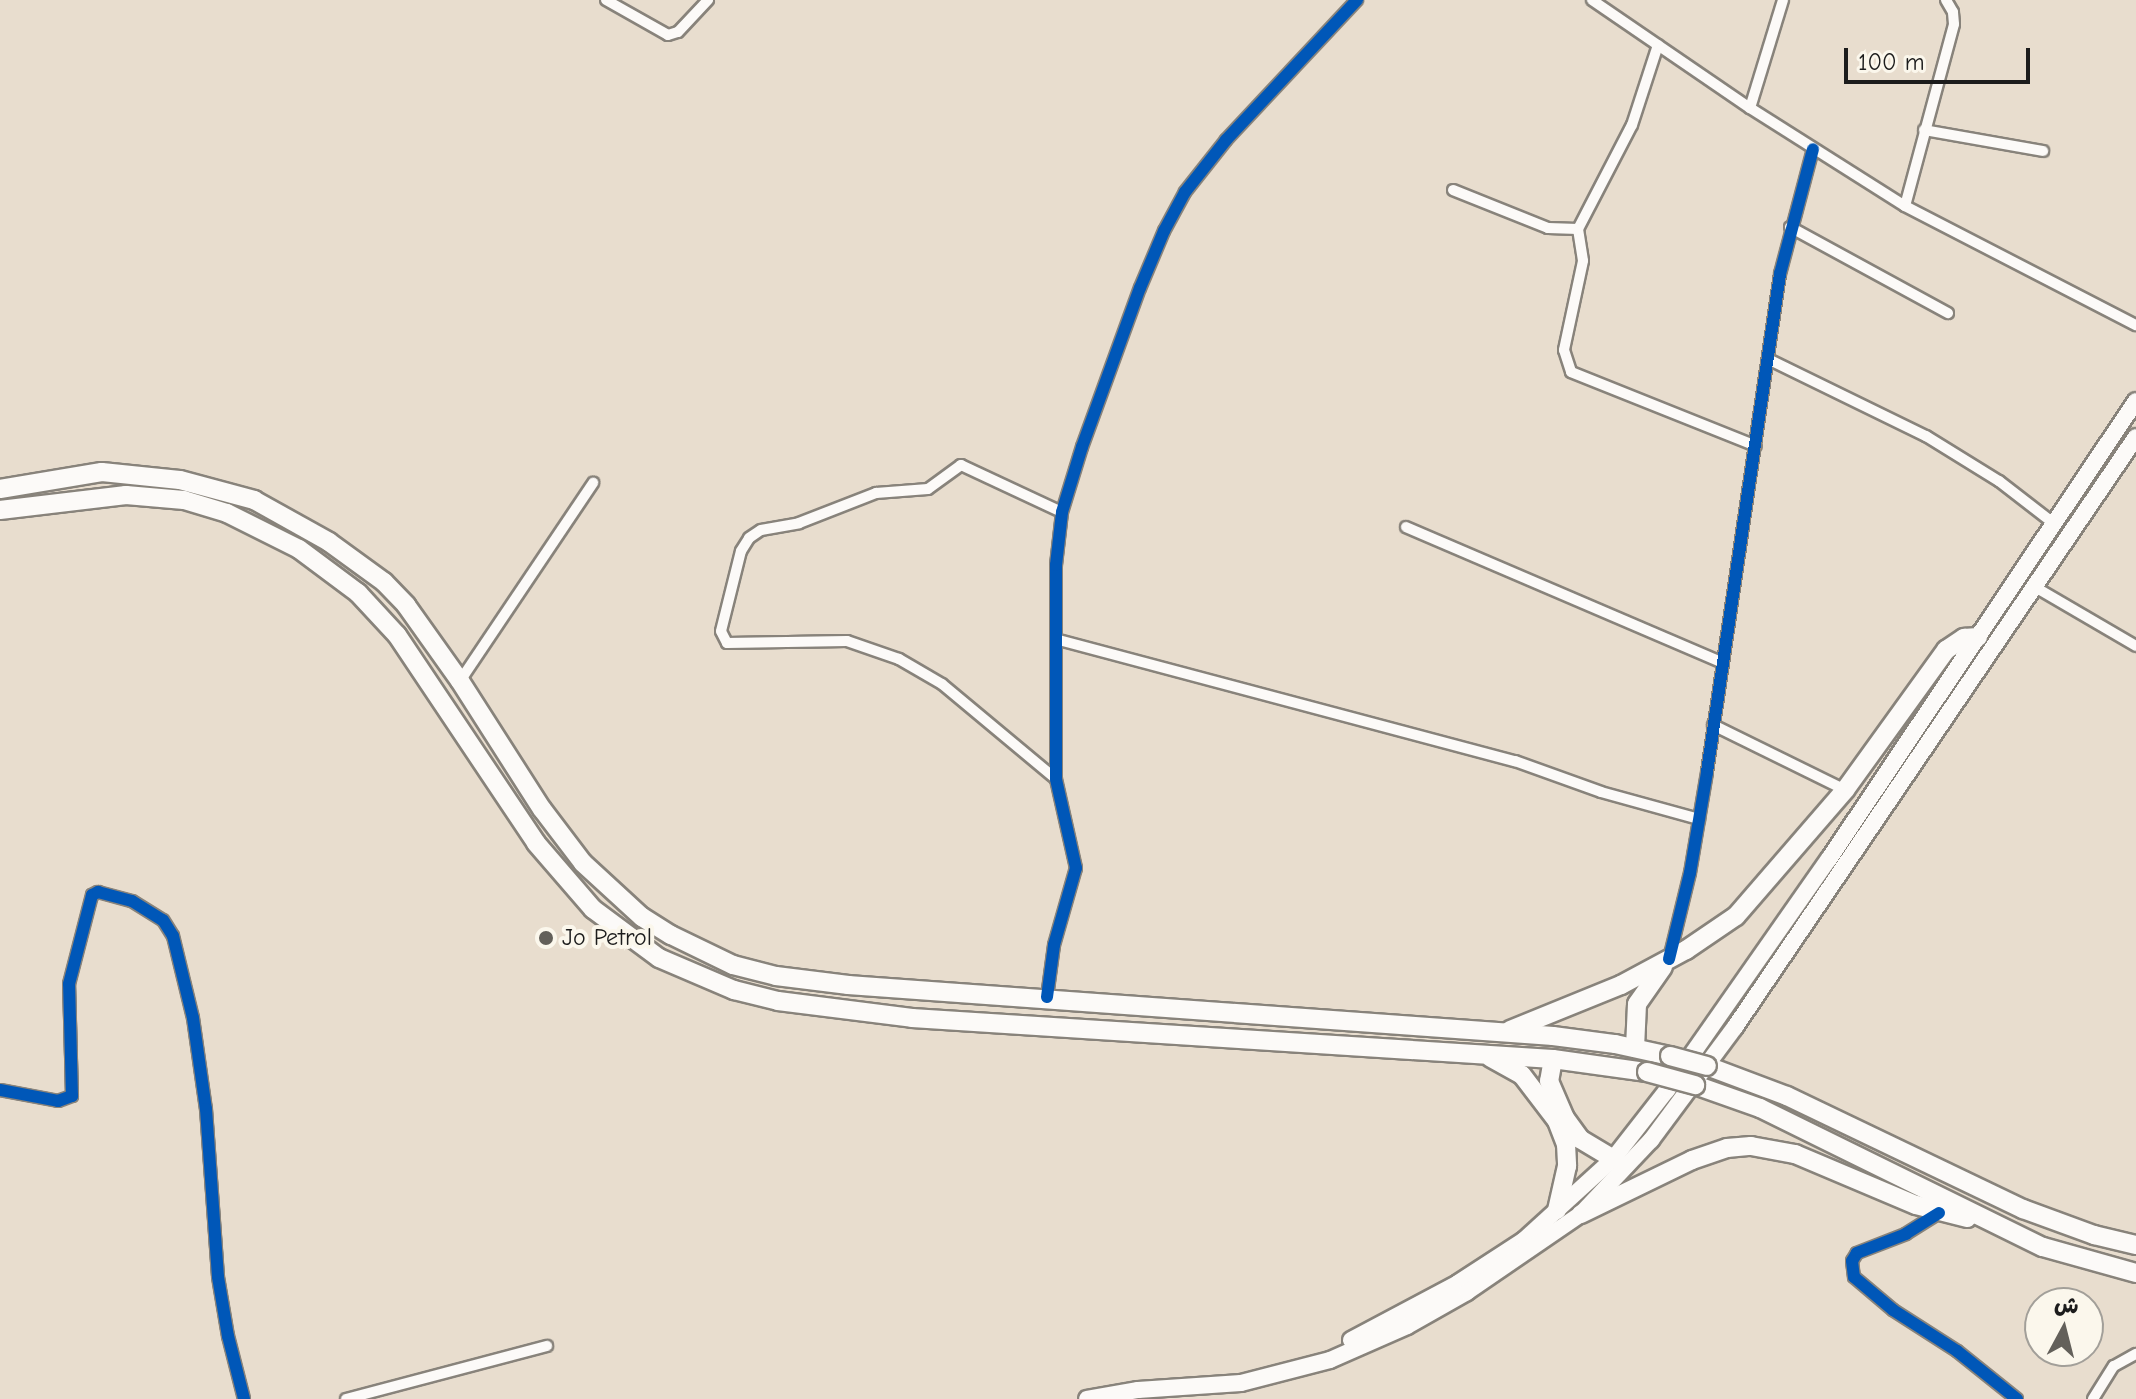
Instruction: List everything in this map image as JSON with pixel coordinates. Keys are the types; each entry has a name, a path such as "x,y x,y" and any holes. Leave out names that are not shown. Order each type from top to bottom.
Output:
{"highway":[{"path":"0,489 102,472 180,480 254,500 329,542 384,582 406,605 565,840 604,884 642,917 733,965 776,976 916,990 1503,1032 1635,1048 1707,1066 1787,1096 2023,1209 2094,1235 2136,1245"},
{"path":"0,510 126,495 184,500 227,513 299,549 338,576 387,622 536,843 593,909 624,934 693,975 734,990 778,1001 912,1018 1553,1059 1647,1072 1760,1108 1993,1224 2077,1259 2136,1273"},
{"path":"1503,1032 1621,985 1669,959 1736,916 1845,790 1946,650 1964,638 1985,641"},
{"path":"1635,1048 1637,1004 1669,959"},
{"path":"912,1018 916,990"},
{"path":"1485,1055 1522,1075 1557,1121 1566,1144 1567,1166 1557,1210"},
{"path":"1553,1059 1549,1081 1565,1118 1580,1139 1613,1159"},
{"path":"1581,1214 1692,1160 1727,1148 1751,1146 1795,1154 1939,1213 1993,1224"}],"main road":[{"path":"1087,1399 1192,1384 1241,1383 1305,1368 1498,1274 1581,1214 1651,1140 1735,1027 1985,641 2052,522 2136,401"},
{"path":"1404,1320 1491,1263 1557,1210 1613,1159 1667,1090 1985,641 2035,587 2136,437"}],"street":[{"path":"606,0 668,35 678,32 708,0"},
{"path":"1047,997 1054,945 1076,868 1056,779 1059,640 1056,565 1062,512 1102,386 1176,207 1226,140 1357,0"},
{"path":"1592,0 1750,108 1905,206 2136,325"},
{"path":"1750,108 1783,0"},
{"path":"1905,206 1954,24 1953,12 1946,0"},
{"path":"1658,45 1632,125 1578,229 1583,261 1564,340 1564,360 1571,372 1756,446"},
{"path":"1924,130 2043,151"},
{"path":"1669,959 1690,873 1699,819 1790,227 1813,149"},
{"path":"1453,190 1548,228 1578,229"},
{"path":"1790,227 1948,313"},
{"path":"1768,359 1926,436 1999,481 2052,522"},
{"path":"1056,779 942,684 899,659 847,641 727,643 721,631 741,551 749,538 761,530 799,523 876,493 928,489 961,465 1062,512"},
{"path":"460,681 593,483"},
{"path":"1406,527 1721,662"},
{"path":"2035,587 2136,646"},
{"path":"1059,640 1515,761 1590,789 1699,819"},
{"path":"1713,725 1845,790"},
{"path":"0,1090 63,1101 70,1099 74,1092 69,984 92,895 98,892 132,901 163,920 173,936 193,1018 206,1109 218,1277 228,1336 244,1399"},
{"path":"1939,1213 1906,1234 1857,1253 1852,1261 1854,1277 1893,1310 1957,1351 2017,1399"},
{"path":"346,1399 547,1346"},
{"path":"2093,1399 2114,1366 2136,1354"}],"cycle path":[{"path":"1047,997 1054,945 1076,868 1056,779 1056,565 1062,512 1082,447 1140,288 1164,231 1185,192 1226,140 1357,0"},
{"path":"1669,959 1690,873 1707,772 1780,274 1813,149"},
{"path":"0,1090 58,1101 72,1096 69,984 92,895 98,892 132,901 163,920 173,936 193,1018 206,1109 218,1277 228,1336 244,1399"},
{"path":"1939,1213 1906,1234 1857,1253 1852,1261 1854,1277 1893,1310 1957,1351 2017,1399"}],"place":[{"name":"Jo Petrol","path":"546,938"}]}
